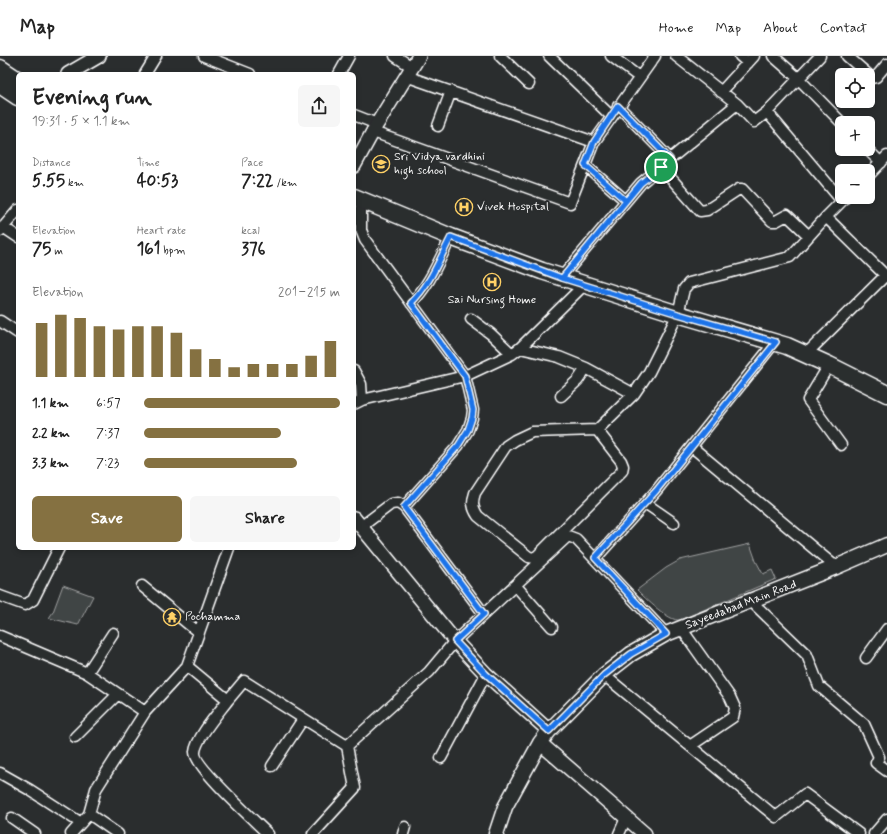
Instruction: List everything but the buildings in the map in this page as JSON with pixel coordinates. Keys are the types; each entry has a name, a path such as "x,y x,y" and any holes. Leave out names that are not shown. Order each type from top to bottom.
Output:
{"main road":[{"path":"0,68 16,79"},
{"path":"0,85 16,95"},
{"path":"358,199 451,237 562,278 678,314 776,342 806,354 887,394"},
{"name":"Sayeedabad Main Road","path":"496,834 505,808 540,743 549,731 604,675 631,654 666,634 887,546"}],"street":[{"path":"71,72 99,56"},
{"path":"147,72 156,56"},
{"path":"204,56 245,72"},
{"path":"340,72 349,56"},
{"path":"395,56 450,91 594,142"},
{"path":"500,56 529,84"},
{"path":"549,56 611,116"},
{"path":"611,56 639,77"},
{"path":"356,116 375,128 570,203 594,142 618,106 655,56"},
{"path":"676,56 737,104 754,122 767,112 820,56"},
{"path":"773,56 798,78 835,116"},
{"path":"847,56 872,78 876,77 887,64"},
{"path":"722,92 747,58"},
{"path":"356,162 412,66"},
{"path":"438,126 450,91"},
{"path":"562,278 641,183 737,104"},
{"path":"618,106 670,159"},
{"path":"767,112 835,189"},
{"path":"875,155 884,161 875,169"},
{"path":"585,165 626,201"},
{"path":"661,167 700,211 707,210 739,189 742,189 772,222 787,215 809,236"},
{"path":"358,199 361,230 365,240 465,376 473,410 468,430 458,446 404,507"},
{"path":"566,533 535,558 532,558 478,516 473,508 472,500 506,446 532,432 597,430 634,394 649,372 678,314 684,289 689,283 790,257 839,204"},
{"path":"16,212 2,229 16,236"},
{"path":"806,354 886,276 826,217"},
{"path":"411,303 421,294 428,283 451,237"},
{"path":"356,375 361,384 358,402 465,376 516,351 584,285"},
{"path":"472,319 516,351 559,357 586,368 634,394"},
{"path":"0,321 16,332"},
{"path":"595,558 645,503 692,447 776,342"},
{"path":"829,365 808,400 841,445"},
{"path":"561,396 578,380 586,368"},
{"path":"347,746 429,672 455,641 516,586 622,471 623,466 621,461 597,430"},
{"path":"692,447 836,567"},
{"path":"484,614 404,507 398,503 391,504 358,522 455,641 486,674 549,731"},
{"path":"645,503 674,523"},
{"path":"566,533 576,539 595,558 666,634"},
{"path":"0,596 25,605 33,600 58,550"},
{"path":"71,834 89,814 96,789 145,712 187,666 228,550"},
{"path":"142,586 199,633"},
{"path":"516,586 552,627"},
{"path":"751,601 807,655 819,686 864,724 878,757 876,763 887,771"},
{"path":"682,628 730,697 735,708 733,717 690,746"},
{"path":"866,658 887,629"},
{"path":"87,674 113,633"},
{"path":"0,636 87,674 145,712"},
{"path":"187,666 228,700"},
{"path":"441,758 486,674"},
{"path":"604,675 776,817 805,794 859,834"},
{"path":"268,834 210,776 196,759 194,752 199,740 244,681 347,746 355,788 316,833"},
{"path":"75,737 118,694"},
{"path":"272,766 303,719"},
{"path":"540,743 645,834"},
{"path":"0,773 30,790 81,823"},
{"path":"89,814 118,834"},
{"path":"12,818 35,834"},
{"path":"619,834 626,818"},
{"path":"874,834 887,819"}],"shaded area":[{"path":"750,544 756,561 763,574 772,570 776,579 680,620 675,620 651,604 637,590 666,568 680,560"},
{"path":"63,585 93,596 78,625 49,618 53,612"}],"place":[{"name":"Sri Vidya vardhini high school","path":"381,164"},
{"name":"Vivek Hospital","path":"464,207"},
{"name":"Sai Nursing Home","path":"492,282"},
{"name":"Pochamma","path":"172,617"}],"route":[{"path":"661,167 641,183 562,278 451,237 428,283 421,294 411,303 465,376 473,410 468,430 458,446 404,507 484,614 455,641 486,674 549,731 561,717 604,675 631,654 666,634 595,558 656,491 776,342 678,314 562,278 626,201 585,165 594,142 618,106 670,159 661,167"}]}
